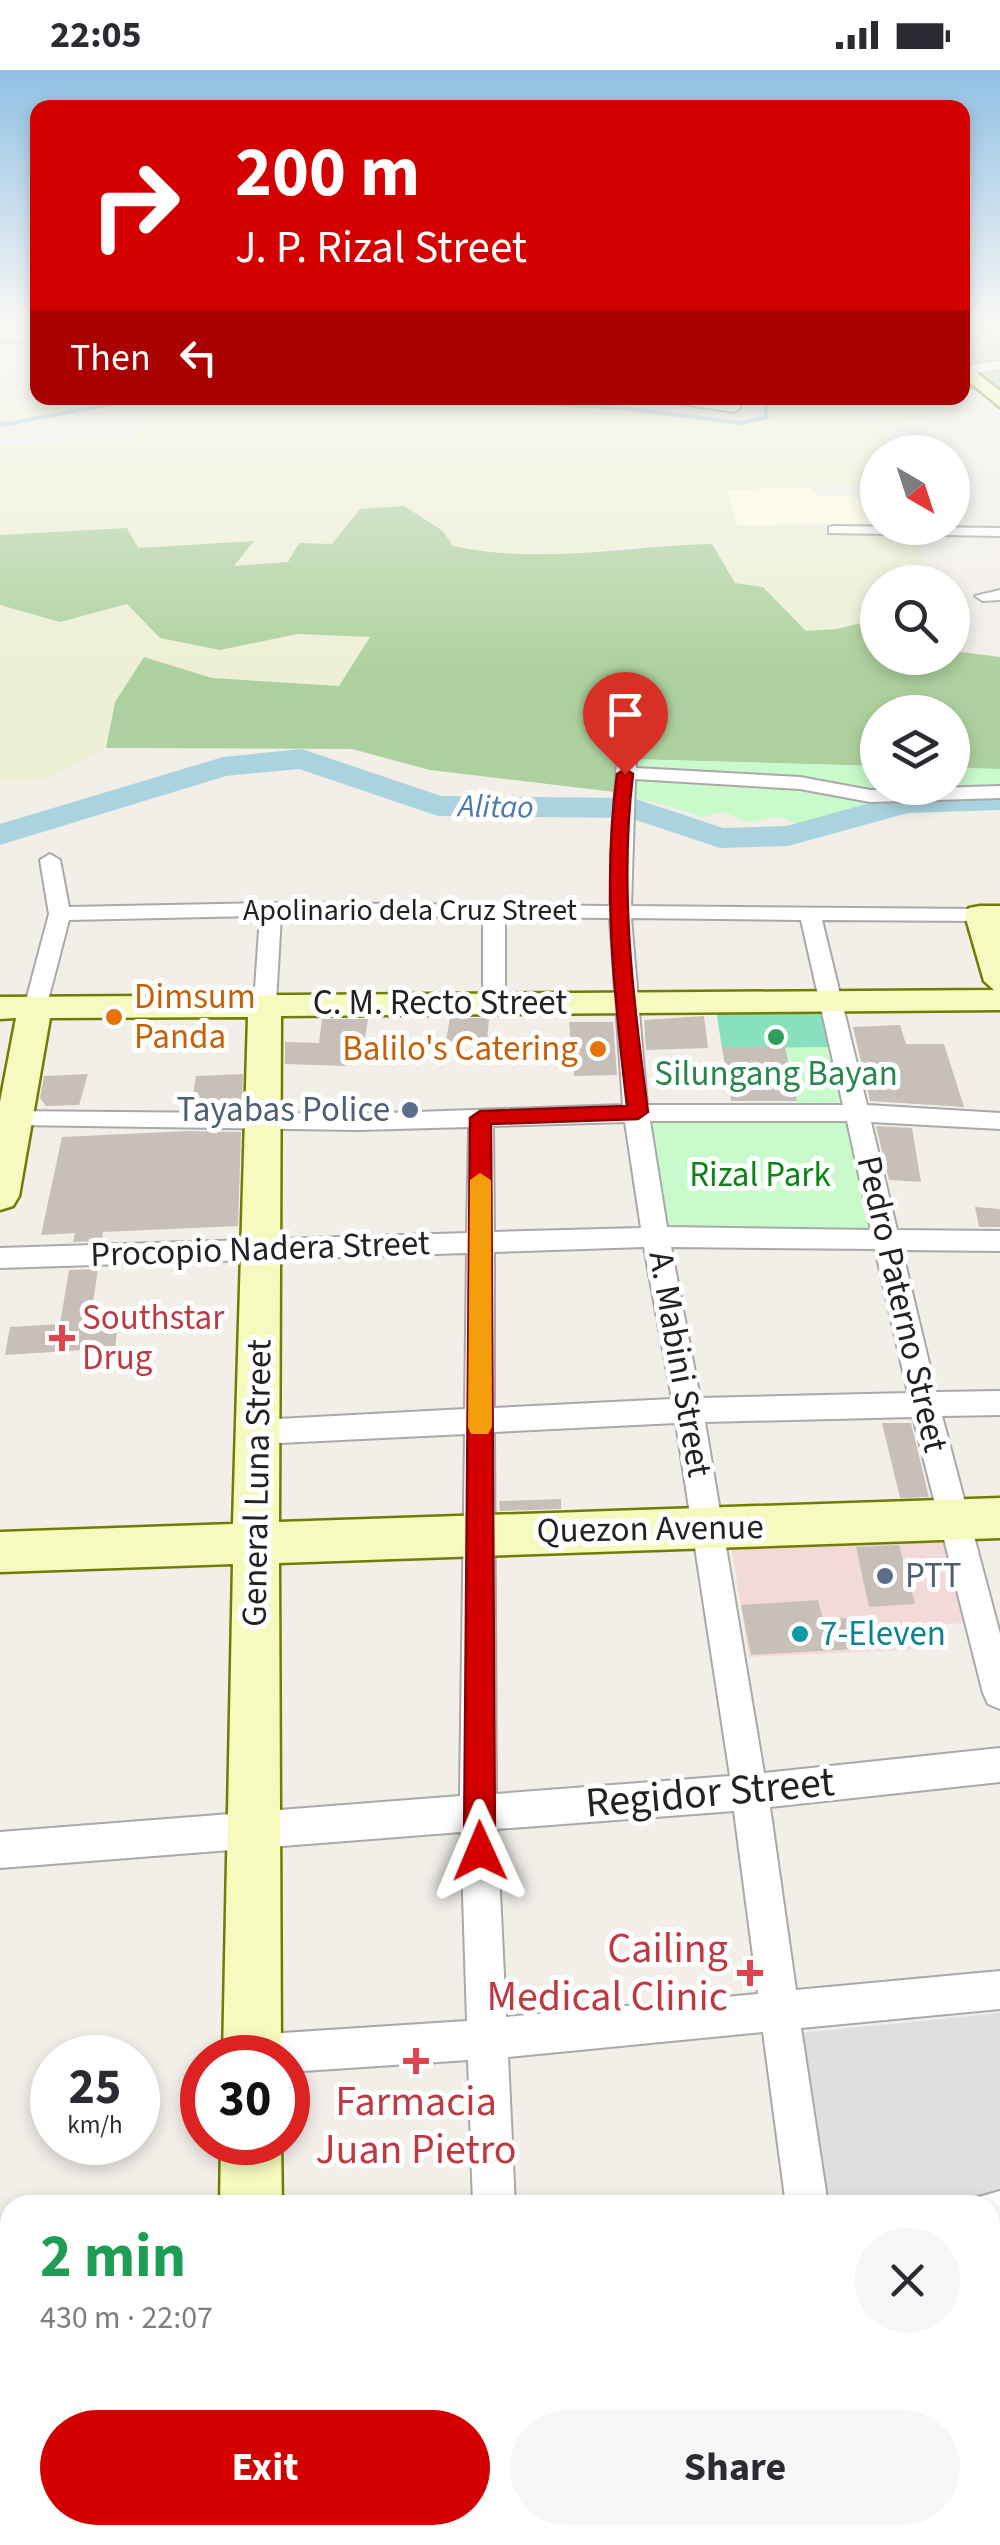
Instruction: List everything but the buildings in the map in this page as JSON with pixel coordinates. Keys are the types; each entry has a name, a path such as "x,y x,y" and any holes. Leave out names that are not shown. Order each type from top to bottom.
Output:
{"main road":[{"path":"990,915 1000,981"},
{"name":"C. M. Recto Street","path":"0,1008 494,1001 624,1004 1000,1000"},
{"name":"General Luna Street","path":"252,2035 260,1432 258,1249 265,1004"},
{"path":"0,1196 36,1008"},
{"name":"Quezon Avenue","path":"0,1552 1000,1518"},
{"path":"251,2165 251,2195"}],"street":[{"path":"834,530 1000,532"},
{"name":"A. Mabini Street","path":"806,2195 710,1528 657,1237 624,1004 618,826 625,775 800,783 870,796 1000,792"},
{"path":"36,1008 60,914 50,860"},
{"name":"Apolinario dela Cruz Street","path":"60,914 271,909 990,915"},
{"name":"General Luna Street","path":"265,1004 271,909"},
{"path":"494,910 494,1001"},
{"name":"Pedro Paterno Street","path":"810,912 952,1521 1000,1693"},
{"path":"15,1117 260,1121 638,1112 857,1113 1000,1120"},
{"path":"480,1118 478,1813 494,2195"},
{"name":"Procopio Nadera Street","path":"0,1258 657,1237 1000,1241"},
{"path":"260,1432 689,1410 1000,1403"},
{"name":"Regidor Street","path":"0,1850 748,1792 1000,1765"},
{"path":"310,2052 486,2040 1000,1990"}],"shaded area":[{"path":"105,440 860,440 860,485 727,490 737,525 860,528 860,545 919,545 928,565 860,565 860,623 806,631 763,587 735,583 638,545 545,557 485,553 453,546 443,531 360,509 332,544 300,543 288,562 233,566 252,541 138,549 26,533 0,535 0,446"},
{"path":"812,488 817,496 860,497 860,526 737,525 727,489"},
{"path":"128,604 160,638 220,650 297,634 370,636 340,686 212,678 145,657 115,702 106,748 46,780 0,782 0,605 60,622"},
{"path":"942,1534 967,1623 919,1625 924,1649 749,1657 730,1539"},
{"path":"1000,2013 1000,2195 824,2195 799,2033"}],"green space":[{"path":"404,506 443,531 453,546 485,551 550,554 712,544 735,583 763,587 806,631 860,623 860,675 970,675 970,653 1000,657 1000,769 970,768 970,695 860,695 860,766 628,759 623,793 430,770 352,749 106,748 115,702 144,657 212,678 339,686 370,637 297,634 220,650 160,638 127,604 60,622 0,605 0,535 127,528 138,548 254,541 234,566 288,562 299,543 332,544 360,509"},
{"path":"627,759 860,766 860,805 899,805 848,819 815,820 801,825 778,817 747,822 724,812 701,817 623,793"},
{"path":"970,768 1000,769 1000,800 970,801"},
{"name":"Silungang Bayan","path":"826,1009 835,1047 722,1048 716,1010"},
{"name":"Rizal Park","path":"785,1047 842,1047 887,1240 657,1237 638,1113 799,1112"}],"waterway":[{"name":"Alitao","path":"0,835 223,767 302,759 438,806 633,808 720,838 788,836 906,803 1000,800"}],"slow traffic":[{"path":"480,1180 480,1427"}],"place":[{"name":"Dimsum Panda","path":"114,1017"},
{"name":"Silungang Bayan","path":"776,1037"},
{"name":"Balilo's Catering","path":"598,1049"},
{"name":"Tayabas Police","path":"410,1110"},
{"name":"Southstar Drug","path":"62,1338"},
{"name":"PTT","path":"885,1576"},
{"name":"7-Eleven","path":"800,1634"},
{"name":"Cailing Medical Clinic","path":"750,1973"},
{"name":"Farmacia Juan Pietro","path":"416,2061"}],"route":[{"path":"480,1851 480,1118 638,1112 624,1004 619,910 618,826 625,774"}]}
